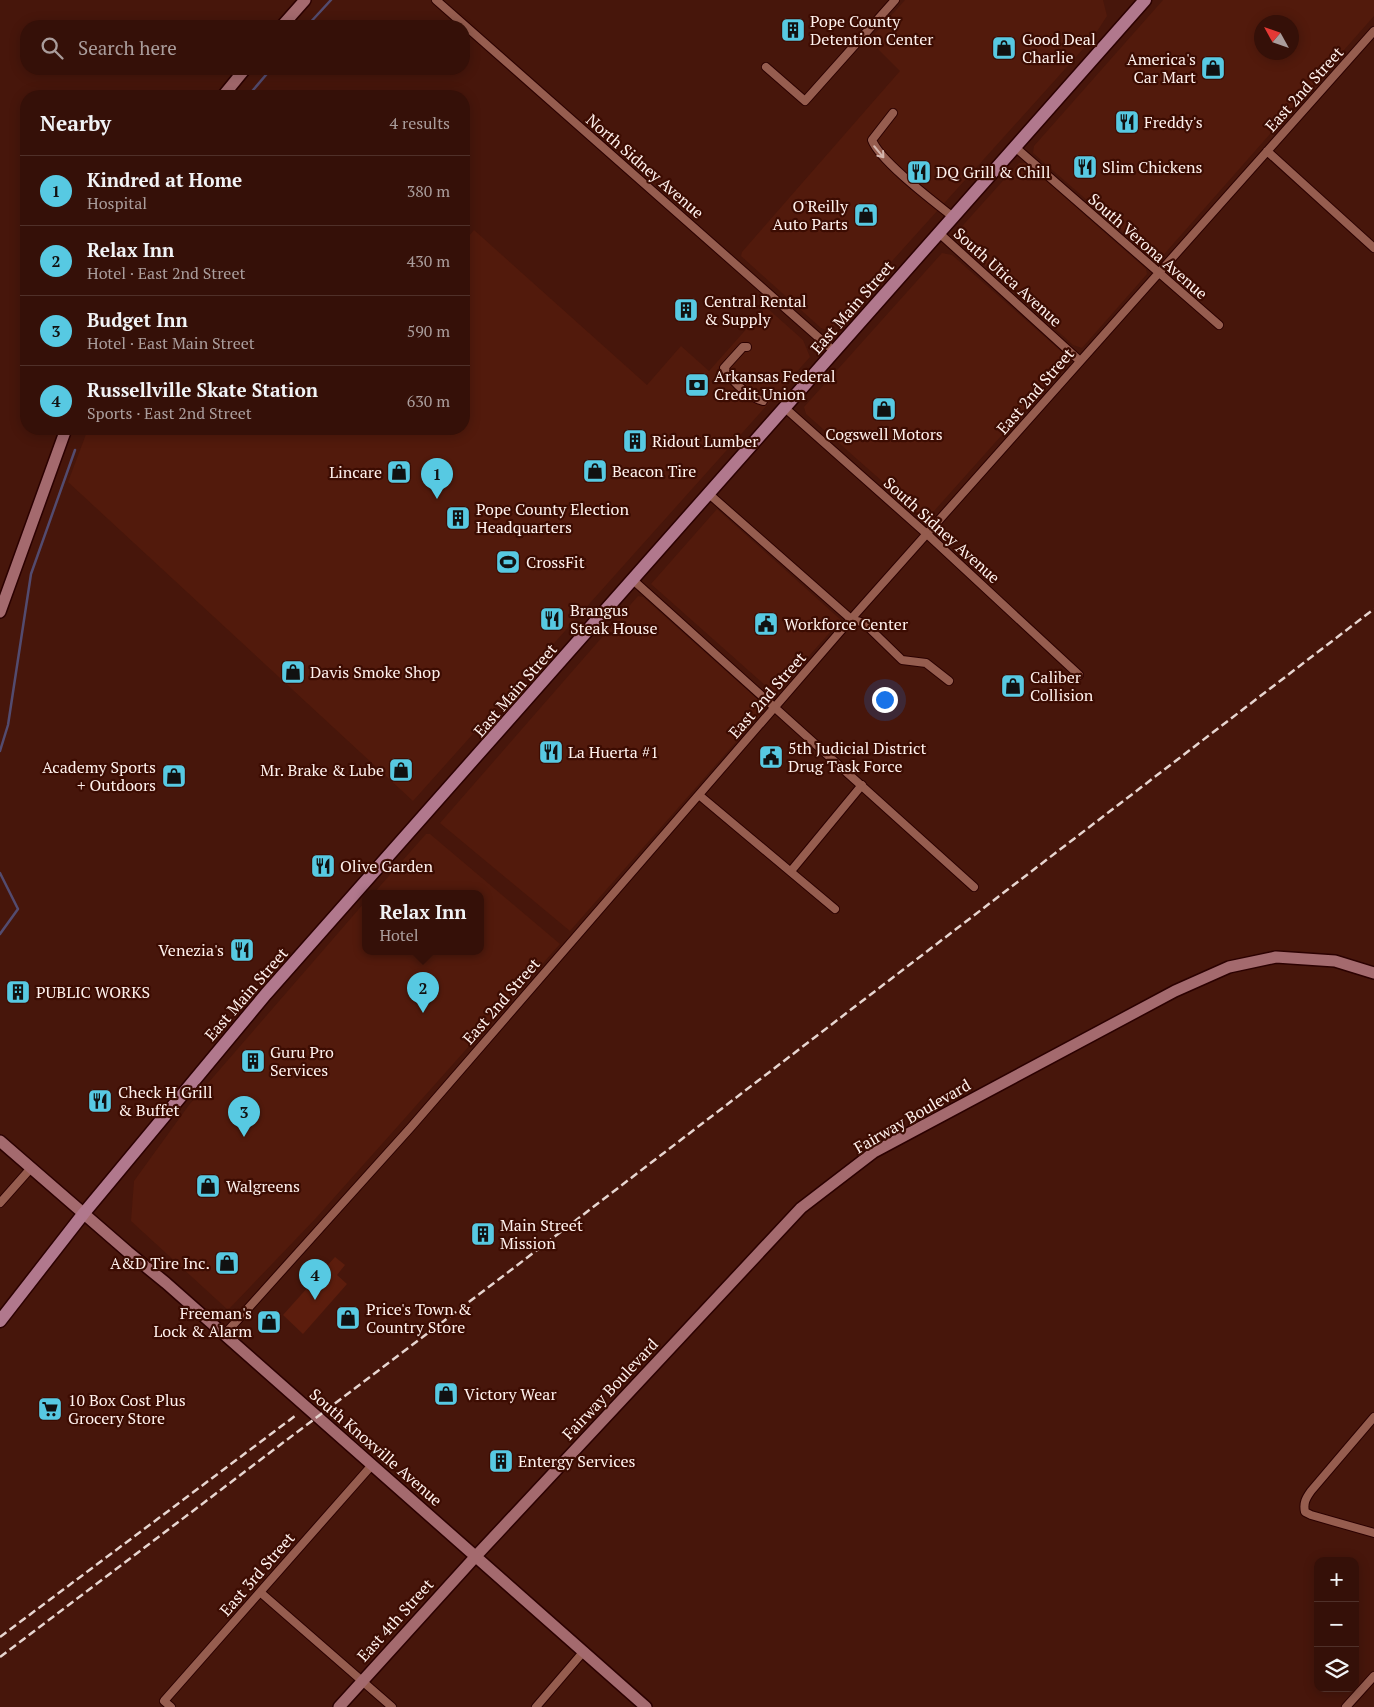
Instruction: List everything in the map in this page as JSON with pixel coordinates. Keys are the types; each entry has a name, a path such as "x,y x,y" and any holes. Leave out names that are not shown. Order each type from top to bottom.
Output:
{"main road":[{"name":"East Main Street","path":"0,1321 84,1213 266,994 953,218 1138,2"}],"street":[{"path":"288,20 306,0"},
{"name":"North Sidney Avenue","path":"436,0 459,20"},
{"path":"766,67 805,101 895,0"},
{"name":"North Sidney Avenue","path":"470,30 834,352"},
{"name":"East 2nd Street","path":"224,1335 406,1133 851,619 928,535 1374,31"},
{"path":"228,90 240,75"},
{"path":"892,113 872,140 875,148 887,162 953,218"},
{"name":"South Verona Avenue","path":"1015,147 1218,325"},
{"path":"1267,151 1374,248"},
{"name":"South Utica Avenue","path":"939,233 1080,361"},
{"path":"747,347 743,347 724,368 737,386 752,398 763,401"},
{"name":"South Sidney Avenue","path":"785,408 928,535 1079,675"},
{"path":"0,612 64,435"},
{"path":"709,494 851,619 864,623 902,660 926,663 949,681"},
{"path":"633,580 974,887"},
{"path":"791,871 862,785"},
{"path":"699,795 835,909"},
{"name":"Fairway Boulevard","path":"476,1556 801,1208 874,1152 1175,991 1230,967 1276,956 1336,961 1374,973"},
{"name":"South Knoxville Avenue","path":"0,1141 166,1283 646,1707"},
{"path":"0,1203 31,1168"},
{"path":"1374,1417 1304,1501 1306,1512 1311,1515 1374,1533"},
{"name":"East 3rd Street","path":"171,1707 164,1700 372,1465"},
{"name":"East 4th Street","path":"339,1707 476,1556"},
{"path":"260,1592 392,1707"},
{"path":"536,1707 584,1652"},
{"path":"1346,1707 1374,1676"}],"shaded area":[{"path":"905,0 1103,0 1107,16 1092,39 829,331 821,328 741,256 742,252 900,71 869,40"},
{"path":"1163,0 1374,0 1374,16 1159,260 1153,258 1033,153 1034,146"},
{"path":"1019,163 1026,163 1146,269 1147,274 1082,348 1073,345 956,239 956,233"},
{"path":"474,230 647,385 681,346 709,371 766,307 803,340 810,357 413,801 68,482 86,435 470,435 470,235"},
{"path":"942,253 952,255 1063,353 1067,362 926,520 806,414 804,407"},
{"path":"717,509 841,620 775,694 651,584"},
{"path":"638,596 643,597 763,704 764,710 570,931 440,823"},
{"path":"426,834 430,834 560,944 316,1218 228,1310 131,1221 134,1181 189,1105 362,905 362,955 484,955 484,890 377,890"},
{"path":"335,1257 345,1265 337,1275 347,1284 303,1334 283,1315"}],"waterway":[{"path":"313,20 331,0"},
{"path":"253,90 266,75"},
{"path":"0,751 8,725 31,574 75,450"},
{"path":"0,873 18,909 0,934"}],"railway":[{"path":"0,1657 494,1283 1374,609"},
{"path":"0,1637 295,1416"}],"place":[{"name":"Pope County Detention Center","path":"793,30"},
{"name":"Good Deal Charlie","path":"1004,48"},
{"name":"America's Car Mart","path":"1213,68"},
{"name":"Freddy's","path":"1127,122"},
{"name":"Slim Chickens","path":"1085,167"},
{"name":"DQ Grill & Chill","path":"919,172"},
{"name":"O'Reilly Auto Parts","path":"866,215"},
{"name":"Central Rental & Supply","path":"686,310"},
{"name":"Arkansas Federal Credit Union","path":"697,385"},
{"name":"Cogswell Motors","path":"884,409"},
{"name":"Ridout Lumber","path":"635,441"},
{"name":"Beacon Tire","path":"595,471"},
{"name":"Lincare","path":"399,472"},
{"name":"Kindred at Home","path":"437,499"},
{"name":"Pope County Election Headquarters","path":"458,518"},
{"name":"CrossFit","path":"508,562"},
{"name":"Brangus Steak House","path":"552,619"},
{"name":"Workforce Center","path":"766,624"},
{"name":"Davis Smoke Shop","path":"293,672"},
{"name":"Caliber Collision","path":"1013,686"},
{"name":"La Huerta #1","path":"551,752"},
{"name":"5th Judicial District Drug Task Force","path":"771,757"},
{"name":"Mr. Brake & Lube","path":"401,770"},
{"name":"Academy Sports + Outdoors","path":"174,776"},
{"name":"Olive Garden","path":"323,866"},
{"name":"Venezia's","path":"242,950"},
{"name":"PUBLIC WORKS","path":"18,992"},
{"name":"Relax Inn","path":"423,1013"},
{"name":"Guru Pro Services","path":"253,1061"},
{"name":"Check H Grill & Buffet","path":"100,1101"},
{"name":"Budget Inn","path":"244,1137"},
{"name":"Walgreens","path":"208,1186"},
{"name":"Main Street Mission","path":"483,1234"},
{"name":"A&D Tire Inc.","path":"227,1263"},
{"name":"Russellville Skate Station","path":"315,1300"},
{"name":"Price's Town & Country Store","path":"348,1318"},
{"name":"Freeman's Lock & Alarm","path":"269,1322"},
{"name":"Victory Wear","path":"446,1394"},
{"name":"10 Box Cost Plus Grocery Store","path":"50,1409"},
{"name":"Entergy Services","path":"501,1461"}]}
